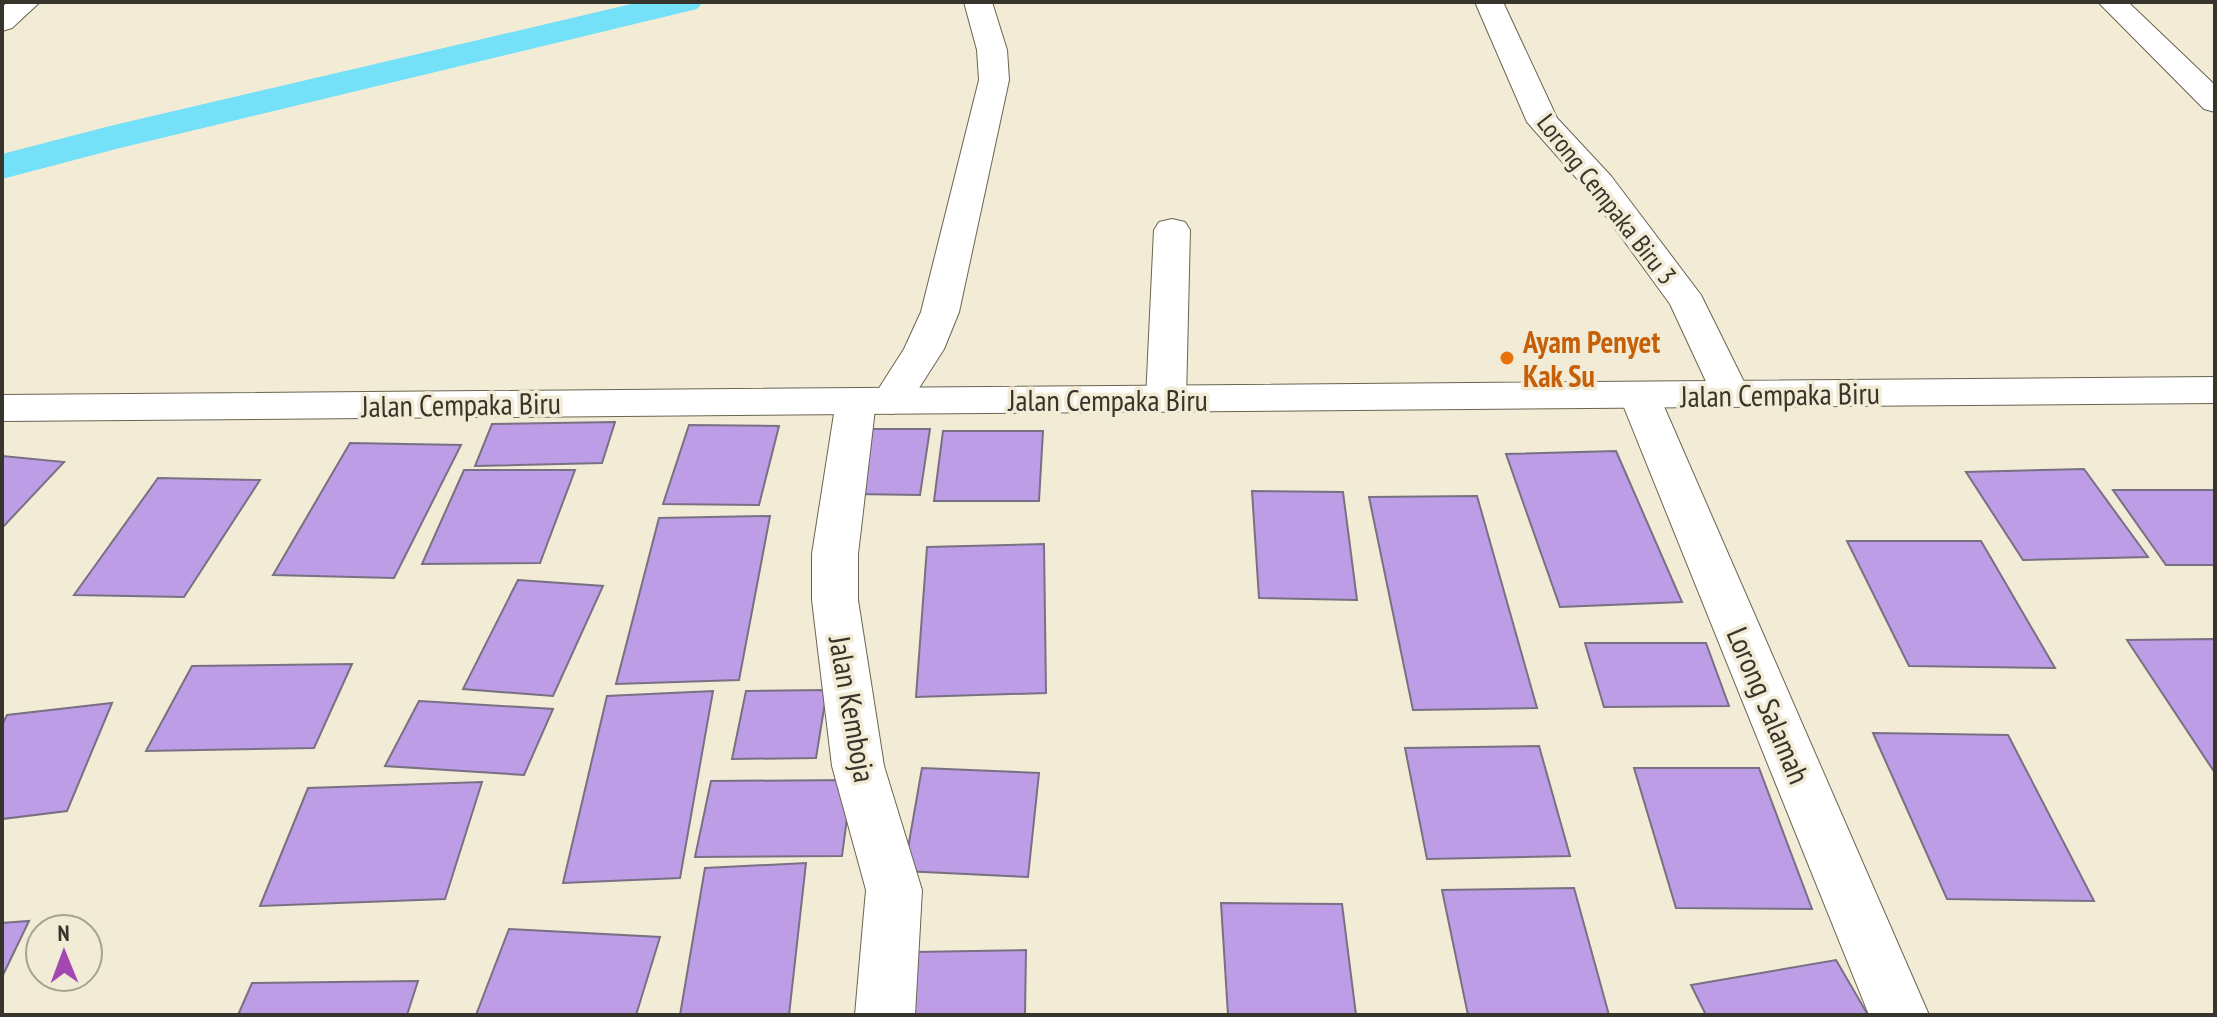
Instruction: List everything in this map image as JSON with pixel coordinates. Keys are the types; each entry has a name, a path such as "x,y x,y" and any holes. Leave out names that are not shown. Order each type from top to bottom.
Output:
{"street":[{"path":"2,22 26,2"},
{"path":"873,401 924,349 940,312 994,80 992,50 978,2"},
{"name":"Lorong Cempaka Biru 3","path":"1489,2 1543,122 1599,183 1688,303 1730,394"},
{"path":"2112,2 2215,102"},
{"path":"1166,399 1172,230"},
{"name":"Jalan Cempaka Biru","path":"2,408 2215,390"},
{"name":"Lorong Salamah","path":"1639,395 1899,1015"},
{"name":"Jalan Kemboja","path":"873,401 835,554 835,600 858,766 894,890 885,1015"}],"building":[{"path":"615,422 602,463 475,466 492,424"},
{"path":"689,425 779,426 759,505 663,504"},
{"path":"867,429 930,429 920,495 854,494"},
{"path":"943,431 1043,431 1039,501 934,501"},
{"path":"350,443 461,445 394,578 273,575"},
{"path":"1616,451 1682,602 1560,607 1506,454"},
{"path":"2,456 64,462 2,528"},
{"path":"2084,469 2148,557 2023,560 1966,472"},
{"path":"464,470 575,470 540,563 422,564"},
{"path":"158,478 260,480 184,597 74,595"},
{"path":"2113,490 2215,490 2215,565 2166,565"},
{"path":"1252,491 1343,492 1357,600 1259,598"},
{"path":"1477,496 1537,708 1413,710 1369,497"},
{"path":"770,516 739,680 616,684 659,518"},
{"path":"1847,541 1981,541 2055,668 1909,666"},
{"path":"1044,544 1046,693 916,697 927,547"},
{"path":"518,580 603,586 553,696 463,689"},
{"path":"2215,639 2215,773 2127,640"},
{"path":"1585,643 1706,643 1729,706 1604,707"},
{"path":"352,664 314,748 146,751 192,666"},
{"path":"827,690 816,758 732,759 746,691"},
{"path":"713,691 680,878 563,883 607,696"},
{"path":"419,701 553,709 524,775 385,766"},
{"path":"112,703 67,811 2,819 2,725 7,715"},
{"path":"1873,733 2008,735 2094,901 1947,899"},
{"path":"1539,746 1570,856 1427,859 1405,748"},
{"path":"922,768 1039,773 1028,877 904,871"},
{"path":"1634,768 1759,768 1812,909 1676,908"},
{"path":"852,780 842,856 695,857 711,781"},
{"path":"482,782 445,899 260,906 308,788"},
{"path":"806,863 789,1015 680,1015 705,868"},
{"path":"1574,888 1609,1015 1468,1015 1442,890"},
{"path":"1221,903 1342,904 1356,1015 1228,1015"},
{"path":"24,921 24,931 2,977 2,923"},
{"path":"509,929 660,937 636,1015 476,1015"},
{"path":"1026,950 1025,1015 910,1015 915,952"},
{"path":"1836,960 1868,1015 1706,1015 1691,985"},
{"path":"418,981 407,1015 238,1015 252,983"}],"waterway":[{"path":"2,167 110,138 685,2"}],"place":[{"name":"Ayam Penyet Kak Su","path":"1507,358"}]}
